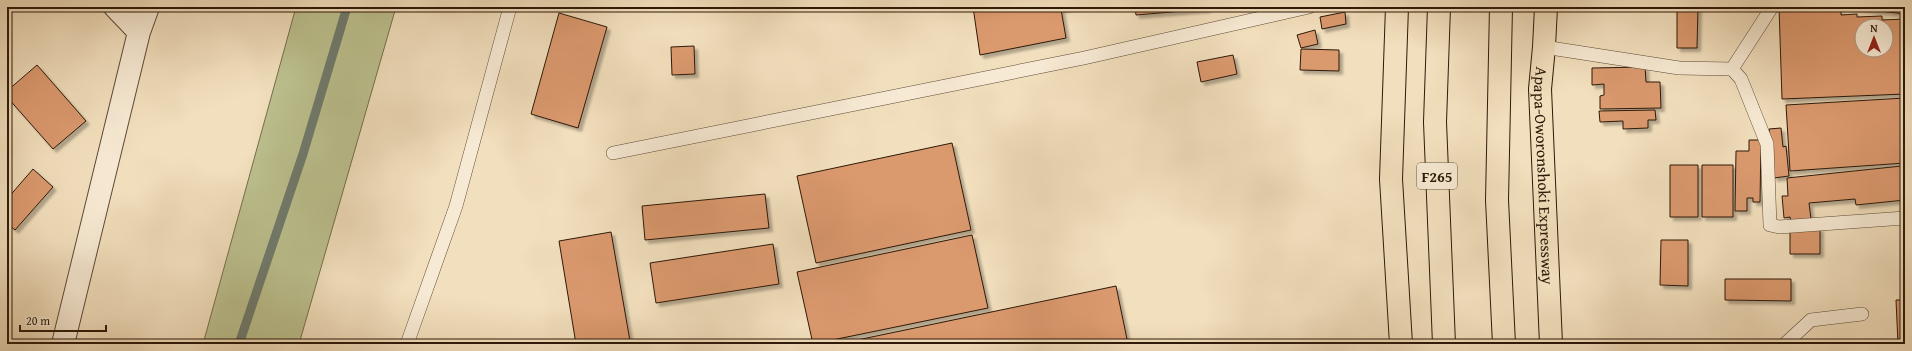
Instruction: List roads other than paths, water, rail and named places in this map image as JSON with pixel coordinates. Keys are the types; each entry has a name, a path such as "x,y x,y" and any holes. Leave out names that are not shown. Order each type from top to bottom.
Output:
{"main road":[{"path":"1396,7 1391,179 1401,344"},
{"name":"F265","path":"1439,7 1435,122 1444,344"},
{"path":"1501,7 1497,200 1504,344"},
{"name":"Apapa-Oworonshoki Expressway","path":"1546,7 1540,89 1551,344"}],"street":[{"path":"115,7 139,32"},
{"path":"63,344 139,32 148,7"}],"lane":[{"path":"407,344 456,206 510,7"},
{"path":"613,153 1084,58 1309,7"},
{"path":"1732,69 1772,7"},
{"path":"1544,46 1679,68 1732,69 1741,79 1767,144 1770,225 1780,228 1905,218"},
{"path":"1785,344 1811,320 1862,314"}],"waterway":[{"path":"239,344 303,154 347,7"}]}
